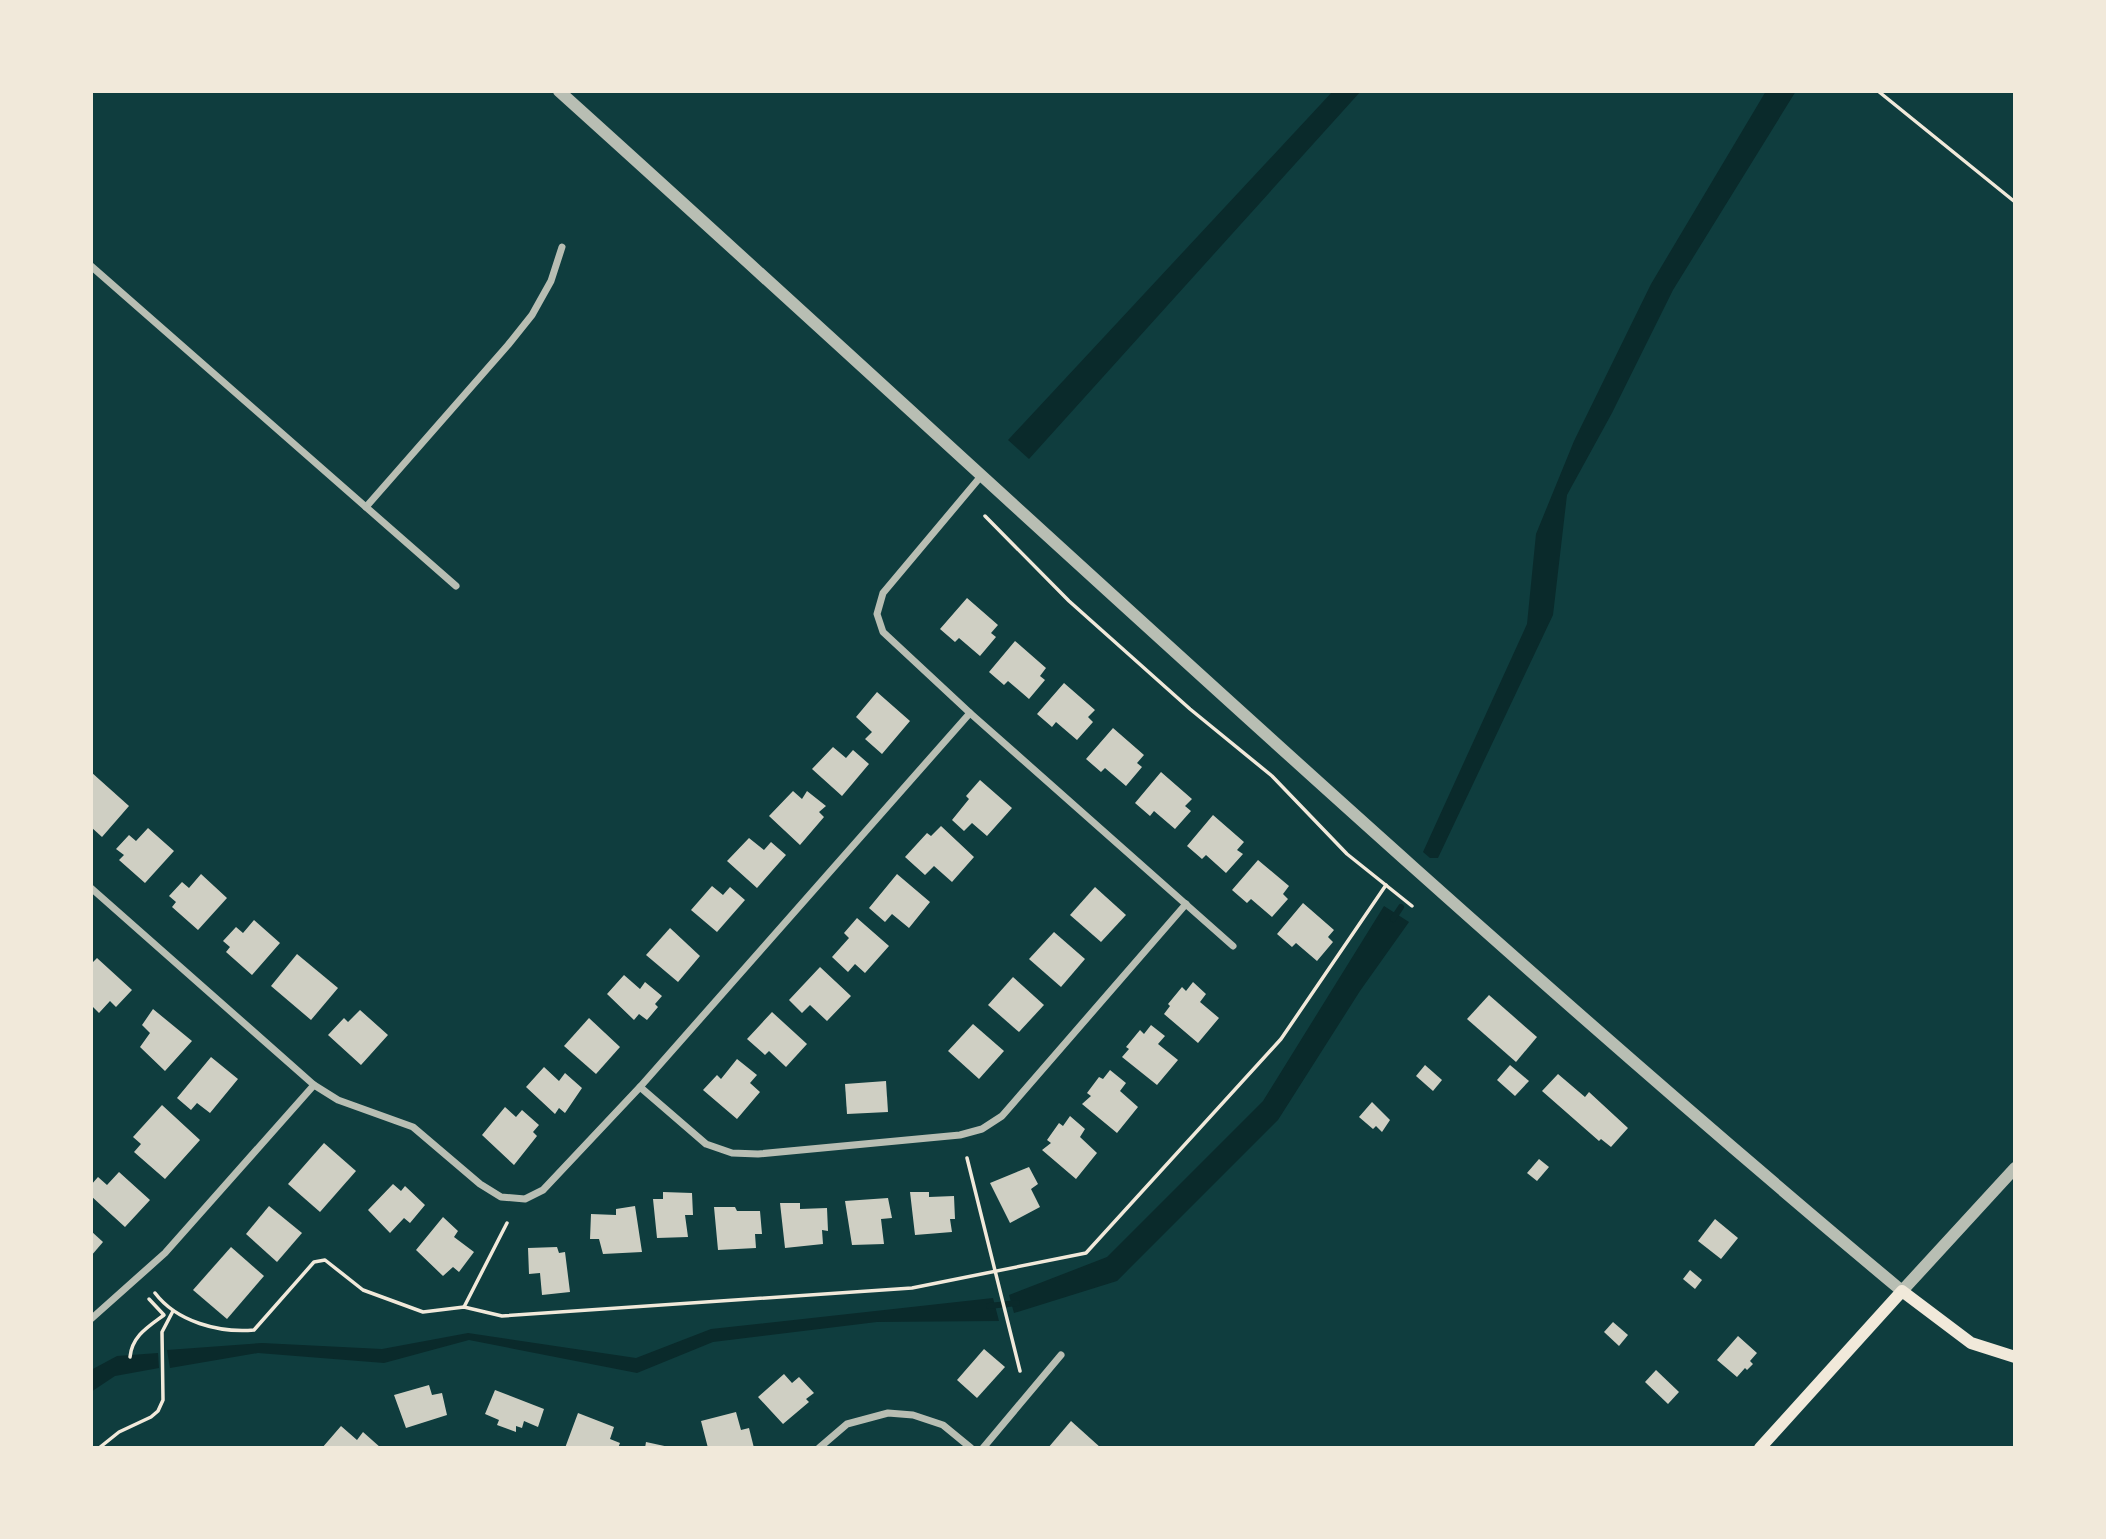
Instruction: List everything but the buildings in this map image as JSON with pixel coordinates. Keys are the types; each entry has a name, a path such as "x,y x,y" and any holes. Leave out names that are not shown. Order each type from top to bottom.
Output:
{"main road":[{"path":"1760,1448 1902,1291 1971,1343 2015,1357"}],"street":[{"path":"559,91 1263,733 1787,1195 1902,1291 2015,1168"},
{"path":"366,507 532,315 551,281 562,247"},
{"path":"91,266 456,586"},
{"path":"982,475 883,593 877,614 887,637 1233,946"},
{"path":"91,888 314,1085 338,1100 418,1131 480,1184 501,1197 525,1199 543,1190 640,1087 970,713"},
{"path":"91,902 98,894"},
{"path":"640,1087 706,1144 732,1153 758,1154 960,1135 982,1129 1002,1116 1186,904"},
{"path":"91,1319 174,1244 314,1085"},
{"path":"983,1448 1061,1355"},
{"path":"819,1448 847,1424 888,1413 913,1415 943,1425 971,1448"}],"path":[{"path":"1878,91 2015,202"},
{"path":"985,516 1069,601 1190,709 1272,776 1347,854 1412,906"},
{"path":"155,1293 173,1311 222,1331 254,1330 314,1262 325,1260 363,1290 424,1312 464,1307 502,1316 912,1288 1086,1253 1281,1040 1386,885"},
{"path":"967,1158 1020,1371"},
{"path":"464,1307 507,1223"},
{"path":"130,1356 131,1345 139,1334 164,1315 149,1299"},
{"path":"99,1448 119,1432 152,1418 158,1411 163,1400 162,1332 173,1311"}],"water":[{"path":"1333,91 1361,91 1029,459 1008,440"},
{"path":"1766,91 1796,91 1673,290 1612,413 1567,495 1553,615 1438,858 1430,858 1423,852 1527,624 1536,534 1574,441 1651,284"},
{"path":"1384,906 1409,922 1360,991 1278,1120 1117,1281 1014,1313 1009,1295 1107,1257 1263,1101"},
{"path":"993,1298 999,1321 877,1322 713,1342 637,1373 469,1340 384,1363 258,1353 170,1368 167,1350 262,1343 382,1349 468,1333 636,1358 711,1329"},
{"path":"158,1353 159,1368 115,1376 91,1392 91,1370 117,1356"}],"waterway":[{"path":"1393,919 1401,907"},
{"path":"989,1306 1017,1303"}]}
